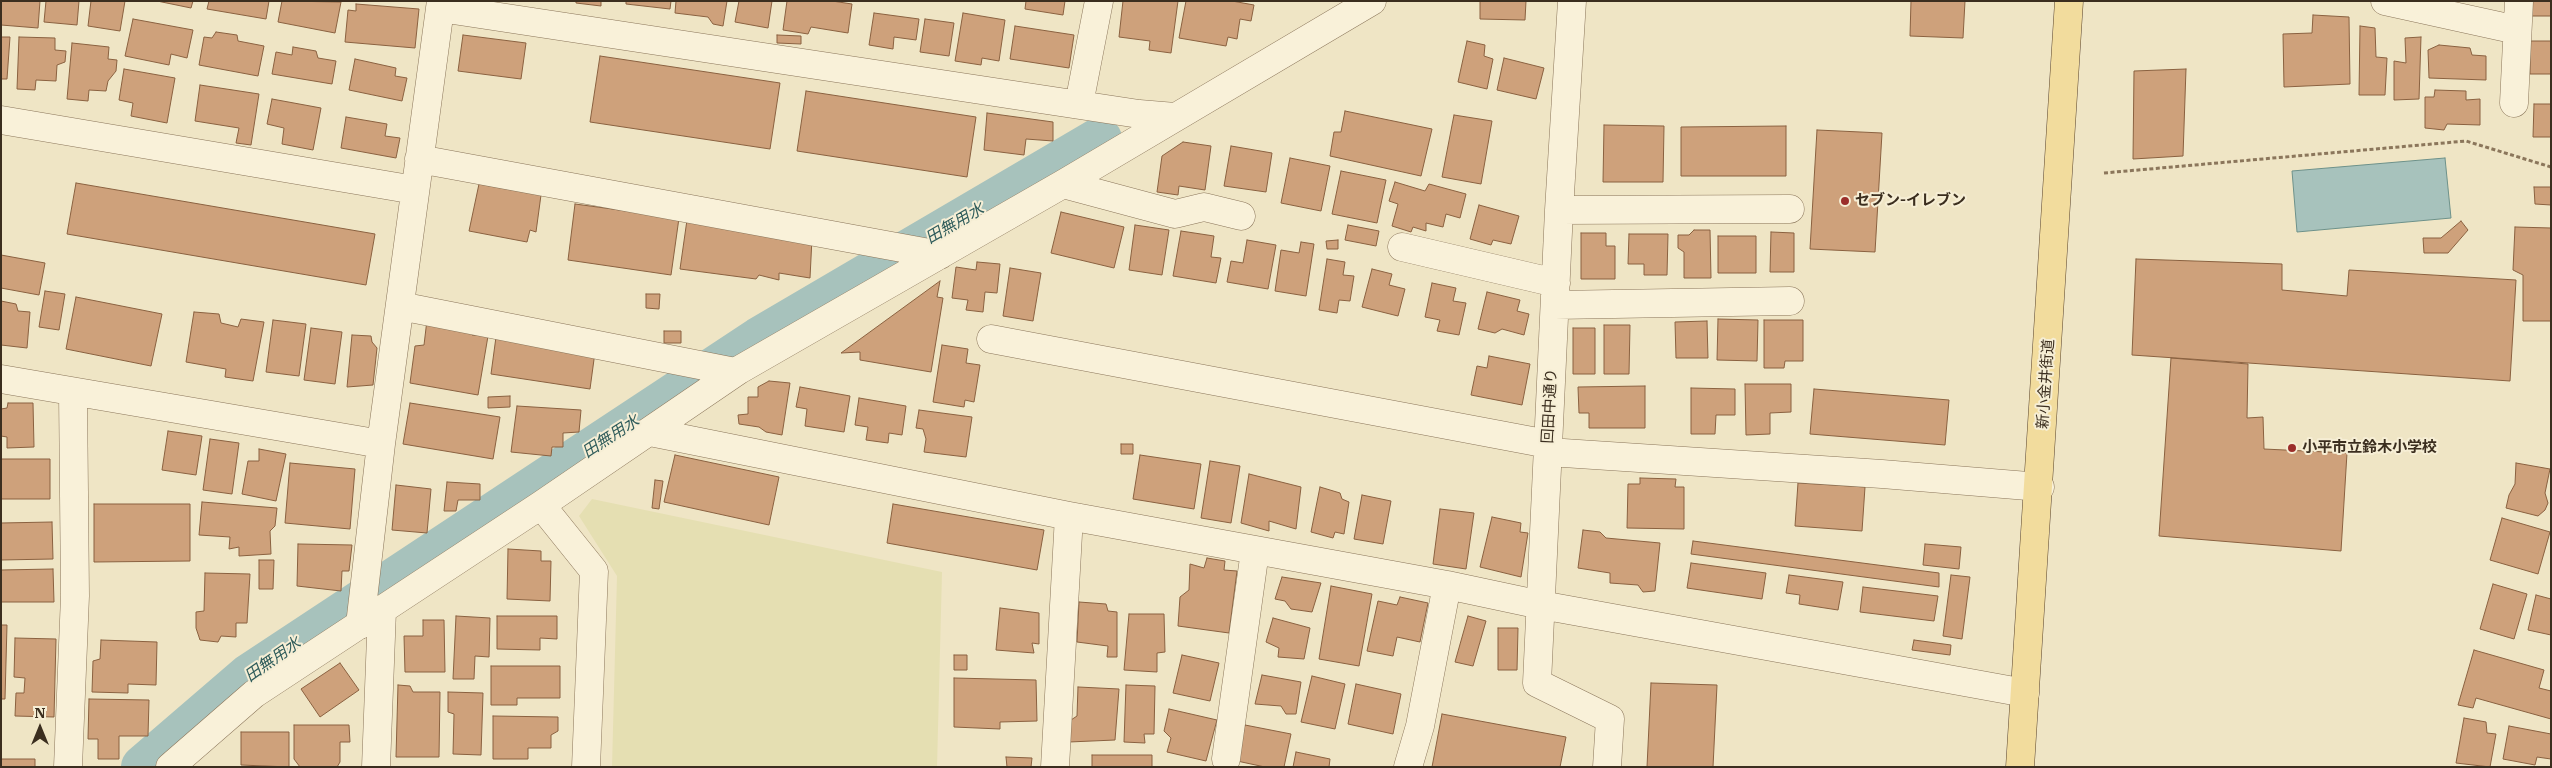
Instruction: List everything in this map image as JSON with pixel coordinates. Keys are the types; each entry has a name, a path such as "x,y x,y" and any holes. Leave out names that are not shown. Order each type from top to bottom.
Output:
{"main road":[{"name":"新小金井街道","path":"2020,767 2040,486 2069,1"}],"street":[{"path":"1079,104 1099,1"},
{"path":"170,767 254,694 360,625 373,601 541,505 650,432 725,370 1063,184 1372,1"},
{"name":"回田中通り","path":"1572,1 1559,210 1537,683 1610,719 1607,767"},
{"path":"2385,1 2518,30"},
{"path":"2514,103 2519,1"},
{"path":"376,767 373,601 381,444 440,5 1079,104 1175,117"},
{"path":"1,120 415,190"},
{"path":"419,159 938,254"},
{"path":"1063,184 1175,214 1204,207 1241,216"},
{"path":"1559,210 1790,209"},
{"path":"1402,247 1555,294 1790,300"},
{"path":"400,306 725,370"},
{"path":"991,340 1548,448 2040,486"},
{"path":"1,379 381,444"},
{"path":"68,767 75,596 73,392"},
{"path":"650,432 1069,516 1447,585 1541,606 2025,693"},
{"path":"541,505 594,571 586,767"},
{"path":"1055,767 1069,516"},
{"path":"1226,759 1255,551"},
{"path":"1408,767 1420,726 1447,585"}],"path":[{"path":"2104,173 2466,141 2551,166"}],"shaded area":[{"path":"592,499 942,572 937,767 612,767 617,576 579,516"}],"water":[{"path":"2445,158 2451,218 2297,232 2292,171"}],"building":[{"path":"1,1 40,1 38,28 1,25"},
{"path":"46,1 79,1 77,25 44,22"},
{"path":"91,1 125,1 120,31 88,26"},
{"path":"157,1 193,1 191,8"},
{"path":"209,1 269,1 266,19 207,9"},
{"path":"282,1 341,2 335,33 278,22"},
{"path":"576,1 601,1 601,6 576,3"},
{"path":"626,1 671,1 670,9 626,4"},
{"path":"676,1 727,1 723,26 713,24 708,17 675,13"},
{"path":"739,1 772,1 768,28 735,22"},
{"path":"787,1 832,1 852,4 848,33 811,27 808,34 783,30"},
{"path":"1026,1 1065,1 1063,15 1025,9"},
{"path":"1123,1 1178,1 1171,53 1149,50 1150,41 1119,37"},
{"path":"1186,1 1232,1 1254,5 1251,21 1240,19 1237,39 1228,37 1226,46 1179,38"},
{"path":"1480,1 1526,1 1525,20 1480,19"},
{"path":"1911,1 1965,1 1963,38 1910,36"},
{"path":"2532,1 2551,1 2551,16 2531,16"},
{"path":"356,4 419,9 415,48 345,42 348,10 356,11"},
{"path":"874,13 919,19 916,40 894,37 893,49 869,45"},
{"path":"963,13 1005,20 999,61 982,58 981,65 955,61"},
{"path":"2313,15 2349,17 2350,84 2284,87 2283,34 2312,33"},
{"path":"133,19 193,30 187,58 171,54 169,65 125,56"},
{"path":"925,19 954,23 949,56 920,52"},
{"path":"1015,26 1074,35 1069,68 1010,59"},
{"path":"2360,26 2375,28 2376,57 2387,58 2385,95 2359,95"},
{"path":"216,32 237,35 238,41 264,46 258,76 199,65 204,37 212,38"},
{"path":"463,35 526,43 521,79 458,71"},
{"path":"777,35 801,36 801,44 777,43"},
{"path":"1,37 10,37 7,79 1,79"},
{"path":"19,37 55,38 55,50 66,51 65,62 57,65 56,81 36,80 35,90 17,89"},
{"path":"2421,37 2419,99 2394,100 2394,61 2406,63 2405,38"},
{"path":"1467,41 1485,45 1484,56 1493,59 1487,89 1458,82"},
{"path":"2530,41 2551,41 2551,74 2530,74"},
{"path":"72,43 109,47 108,59 117,60 116,71 108,81 106,91 89,90 88,101 67,99"},
{"path":"2439,45 2470,48 2472,55 2486,56 2486,80 2429,78 2428,50"},
{"path":"293,47 316,51 318,58 336,61 332,84 272,74 276,52 292,55"},
{"path":"600,56 780,83 770,149 590,122"},
{"path":"1504,58 1544,68 1536,99 1497,90"},
{"path":"355,59 396,68 395,76 407,78 402,101 349,90"},
{"path":"124,69 175,78 167,123 131,116 133,103 119,100"},
{"path":"2186,69 2183,156 2133,159 2134,71"},
{"path":"200,85 259,94 251,145 236,143 239,128 195,121"},
{"path":"2435,90 2466,91 2466,100 2480,99 2480,125 2447,124 2444,130 2425,128 2425,97 2434,97"},
{"path":"806,91 976,117 967,177 797,151"},
{"path":"272,99 321,108 313,150 282,144 284,128 267,124"},
{"path":"2534,104 2551,104 2551,137 2533,137"},
{"path":"1345,111 1432,129 1421,176 1330,156 1334,132 1341,132"},
{"path":"987,113 1053,122 1053,141 1026,139 1024,155 984,150"},
{"path":"1454,115 1492,121 1481,184 1442,177"},
{"path":"346,117 387,124 385,136 400,138 396,158 341,148"},
{"path":"1604,125 1664,126 1663,182 1603,182"},
{"path":"1786,126 1786,176 1681,176 1681,127"},
{"path":"1817,130 1882,133 1875,252 1810,249"},
{"path":"1183,142 1211,146 1205,190 1179,186 1178,195 1157,192 1162,156"},
{"path":"1231,146 1272,153 1266,192 1224,186"},
{"path":"1290,158 1330,166 1321,211 1281,203"},
{"path":"1341,171 1386,180 1377,223 1332,214"},
{"path":"1395,182 1425,191 1429,184 1466,194 1460,218 1446,214 1443,227 1426,223 1426,231 1413,227 1411,232 1392,226 1398,204 1389,201"},
{"path":"76,183 375,234 366,285 67,234"},
{"path":"479,184 541,195 536,232 530,230 527,242 469,231"},
{"path":"2534,187 2551,187 2551,205 2535,204"},
{"path":"575,204 679,218 671,275 568,260"},
{"path":"1479,205 1519,216 1511,244 1493,240 1491,245 1470,239"},
{"path":"1061,212 1124,227 1114,268 1051,253"},
{"path":"687,220 812,238 810,278 779,273 779,280 759,275 756,279 680,269"},
{"path":"2461,221 2468,230 2448,253 2424,253 2423,238 2441,238"},
{"path":"1135,225 1169,230 1162,275 1129,270"},
{"path":"1348,225 1379,231 1376,246 1345,240"},
{"path":"2515,227 2551,228 2551,321 2523,321 2523,275 2513,270"},
{"path":"1694,230 1710,230 1711,278 1684,278 1684,252 1678,248 1678,235 1689,235"},
{"path":"1181,231 1214,236 1211,257 1221,258 1216,283 1173,276"},
{"path":"1771,232 1794,233 1794,272 1770,272"},
{"path":"1581,233 1606,233 1606,246 1615,246 1615,279 1581,279"},
{"path":"1629,234 1668,234 1667,275 1644,275 1644,264 1628,264"},
{"path":"1718,236 1756,236 1756,273 1718,273"},
{"path":"1247,240 1276,245 1268,289 1227,282 1231,261 1243,263"},
{"path":"1338,240 1338,249 1327,249 1326,241"},
{"path":"1301,242 1314,244 1306,296 1275,291 1281,250 1299,253"},
{"path":"1,255 45,263 39,295 1,288"},
{"path":"1327,259 1345,262 1343,275 1354,276 1350,301 1339,300 1337,313 1319,310"},
{"path":"2136,259 2282,264 2282,290 2347,296 2349,270 2516,280 2510,381 2132,355"},
{"path":"977,262 1000,264 997,293 985,292 983,312 966,310 968,300 952,298 956,267 976,270"},
{"path":"1010,268 1041,273 1033,321 1003,316"},
{"path":"1372,269 1392,274 1389,285 1405,289 1398,316 1362,307"},
{"path":"940,281 937,297 943,298 931,372 860,360 860,352 841,353"},
{"path":"1432,283 1456,288 1453,301 1466,303 1459,335 1437,331 1440,320 1425,317"},
{"path":"45,291 65,294 59,330 39,327"},
{"path":"1487,292 1520,300 1517,311 1529,314 1524,335 1502,329 1495,333 1478,329"},
{"path":"646,294 660,294 659,309 646,308"},
{"path":"76,297 162,314 151,366 66,349"},
{"path":"1,301 16,304 18,311 30,312 27,348 1,345"},
{"path":"194,312 219,314 221,323 238,327 241,319 264,322 253,381 225,377 226,369 186,362"},
{"path":"1718,319 1758,320 1757,361 1717,360"},
{"path":"273,320 306,324 299,376 266,372"},
{"path":"427,320 470,327 472,335 488,336 478,395 410,383 415,346 424,345"},
{"path":"1764,320 1803,320 1803,361 1785,361 1784,368 1764,368"},
{"path":"1707,321 1708,358 1676,358 1675,322"},
{"path":"1604,325 1630,325 1629,374 1604,374"},
{"path":"311,328 342,332 335,384 304,380"},
{"path":"1573,328 1595,328 1595,374 1573,374"},
{"path":"664,331 681,331 681,343 664,343"},
{"path":"352,335 371,336 372,342 377,348 373,385 347,387"},
{"path":"496,337 595,352 590,389 491,374"},
{"path":"942,345 968,349 966,363 980,365 974,402 965,400 964,407 933,402"},
{"path":"1489,356 1530,364 1522,405 1471,395 1477,366 1487,368"},
{"path":"2171,358 2248,364 2247,418 2263,417 2264,449 2347,453 2341,551 2159,536"},
{"path":"769,381 790,383 782,435 766,432 759,427 739,424 738,415 748,414 748,397 758,397 758,387"},
{"path":"1745,384 1791,384 1791,412 1770,413 1770,434 1746,435"},
{"path":"1645,386 1645,428 1589,428 1589,413 1579,413 1578,387"},
{"path":"800,387 850,396 844,432 805,426 807,409 796,407"},
{"path":"1691,388 1735,389 1735,415 1716,415 1715,434 1691,434"},
{"path":"1814,389 1949,400 1945,445 1810,434"},
{"path":"510,396 510,407 488,408 488,397"},
{"path":"859,398 906,406 902,435 889,433 888,443 866,440 868,427 855,425"},
{"path":"8,403 33,403 34,447 7,448 7,437 1,436 1,409 7,408"},
{"path":"410,403 500,417 493,459 403,444"},
{"path":"517,406 581,410 579,432 563,433 563,447 552,447 551,456 511,452"},
{"path":"919,410 972,417 966,457 924,452 926,439 923,429 916,428"},
{"path":"168,431 202,436 196,475 162,470"},
{"path":"210,439 239,443 232,494 203,490"},
{"path":"1121,444 1133,444 1133,454 1121,454"},
{"path":"259,449 286,454 276,501 242,494 248,461 259,461"},
{"path":"675,455 779,477 769,525 664,502"},
{"path":"1140,455 1201,464 1194,509 1133,499"},
{"path":"1,459 50,459 50,499 1,499"},
{"path":"1210,461 1240,466 1231,523 1201,518"},
{"path":"290,463 355,469 350,529 285,523"},
{"path":"2516,463 2550,469 2545,493 2548,503 2545,510 2538,516 2506,508 2509,495 2515,484"},
{"path":"1249,474 1301,487 1296,529 1269,521 1269,531 1241,523"},
{"path":"1640,478 1676,479 1675,487 1684,487 1684,529 1627,528 1628,484 1640,484"},
{"path":"655,480 663,481 659,509 652,508"},
{"path":"447,482 480,484 480,500 458,500 456,511 444,511"},
{"path":"1798,483 1865,487 1862,531 1795,526"},
{"path":"396,485 431,489 427,533 392,530"},
{"path":"1320,487 1340,493 1342,499 1349,502 1344,534 1335,532 1333,538 1311,532"},
{"path":"1362,495 1391,501 1383,544 1354,539"},
{"path":"202,502 277,508 275,526 270,531 271,554 239,556 239,547 229,549 230,537 199,535"},
{"path":"94,504 190,504 190,561 94,562"},
{"path":"893,504 1044,530 1037,570 887,543"},
{"path":"1440,509 1474,513 1466,569 1433,564"},
{"path":"1492,517 1521,523 1520,532 1528,533 1521,577 1480,567"},
{"path":"2502,518 2550,532 2538,574 2490,560"},
{"path":"52,522 53,559 1,560 1,523"},
{"path":"1583,530 1600,532 1606,538 1660,543 1655,591 1643,592 1638,585 1610,583 1610,573 1578,568"},
{"path":"1693,541 1939,573 1939,587 1691,554"},
{"path":"298,544 352,545 349,571 342,571 341,591 297,586"},
{"path":"1925,544 1961,547 1959,569 1923,565"},
{"path":"508,549 541,551 541,561 551,561 550,601 507,599"},
{"path":"1207,558 1225,561 1224,570 1237,571 1229,633 1178,626 1180,597 1189,590 1190,564 1204,568"},
{"path":"259,560 274,560 273,589 259,589"},
{"path":"1691,563 1766,573 1762,599 1687,588"},
{"path":"53,569 54,602 1,602 1,570"},
{"path":"205,573 250,574 247,623 236,623 236,637 221,636 218,642 200,640 196,628 196,612 204,611"},
{"path":"1789,575 1843,582 1838,610 1799,604 1800,595 1786,593"},
{"path":"1951,575 1970,577 1962,639 1943,636"},
{"path":"1282,577 1321,583 1312,612 1291,609 1285,601 1275,599"},
{"path":"2493,584 2527,594 2514,639 2480,629"},
{"path":"1331,586 1372,594 1359,666 1319,659"},
{"path":"1863,587 1938,596 1934,621 1860,612"},
{"path":"2536,595 2551,599 2551,635 2528,630"},
{"path":"1400,597 1428,603 1420,642 1397,637 1393,656 1367,651 1378,601 1397,605"},
{"path":"1079,602 1106,604 1108,611 1117,612 1117,657 1107,657 1108,646 1077,642"},
{"path":"1000,608 1039,613 1039,644 1032,643 1034,653 996,650"},
{"path":"1129,614 1164,614 1165,652 1157,653 1157,672 1124,670"},
{"path":"456,616 490,618 489,657 475,656 474,679 453,679"},
{"path":"497,616 557,616 557,639 540,638 540,650 497,649"},
{"path":"1468,616 1486,621 1473,666 1455,662"},
{"path":"1273,618 1310,628 1304,659 1278,657 1279,648 1266,642"},
{"path":"423,620 444,620 445,672 405,672 404,636 423,636"},
{"path":"1,625 7,625 5,699 1,699"},
{"path":"1498,628 1518,628 1517,670 1498,670"},
{"path":"15,638 56,639 54,717 15,716 16,693 24,693 25,678 14,677"},
{"path":"101,640 157,642 156,685 128,684 128,693 92,692 93,661 100,659"},
{"path":"1914,640 1951,645 1950,655 1912,650"},
{"path":"2474,650 2544,670 2539,688 2551,691 2551,719 2476,698 2473,708 2458,705"},
{"path":"954,655 967,655 967,670 954,670"},
{"path":"1182,655 1219,663 1210,701 1173,693"},
{"path":"340,663 359,690 320,717 301,689"},
{"path":"491,666 560,666 560,698 517,698 517,705 491,705"},
{"path":"1262,675 1301,682 1296,714 1286,714 1281,706 1255,704"},
{"path":"1312,676 1345,684 1335,729 1301,722"},
{"path":"954,678 1036,680 1037,721 1000,722 1000,729 954,727"},
{"path":"1651,683 1717,685 1713,767 1647,767"},
{"path":"1356,684 1401,694 1393,734 1348,724"},
{"path":"398,685 410,686 413,692 440,692 439,757 396,757"},
{"path":"1126,685 1155,686 1154,734 1144,734 1145,743 1124,742"},
{"path":"1078,687 1119,689 1115,740 1069,742 1071,720 1077,716"},
{"path":"448,692 483,693 481,755 453,754 454,714 448,712"},
{"path":"89,699 149,700 148,736 119,736 119,759 98,759 98,739 88,739"},
{"path":"1169,709 1217,720 1206,761 1167,752 1171,738 1164,731"},
{"path":"1442,714 1566,737 1560,767 1432,767"},
{"path":"493,716 558,717 558,731 551,735 551,748 528,748 528,759 493,759"},
{"path":"2464,718 2486,722 2487,733 2496,734 2490,767 2456,763"},
{"path":"294,725 349,725 350,742 340,742 340,762 337,767 300,767 294,759"},
{"path":"1245,725 1291,734 1284,767 1265,767 1237,761"},
{"path":"2509,726 2551,734 2551,759 2537,757 2535,765 2503,759"},
{"path":"241,732 289,732 289,767 241,765"},
{"path":"1296,752 1330,759 1329,767 1293,767"},
{"path":"1092,755 1152,755 1152,767 1092,767"},
{"path":"1006,757 1032,758 1031,767 1007,767"},
{"path":"1,759 35,759 35,767 1,767"}],"waterway":[{"name":"田無用水","path":"143,767 250,675 759,339 1100,139"}],"place":[{"name":"セブン-イレブン","path":"1845,201"},
{"name":"小平市立鈴木小学校","path":"2292,448"}]}
